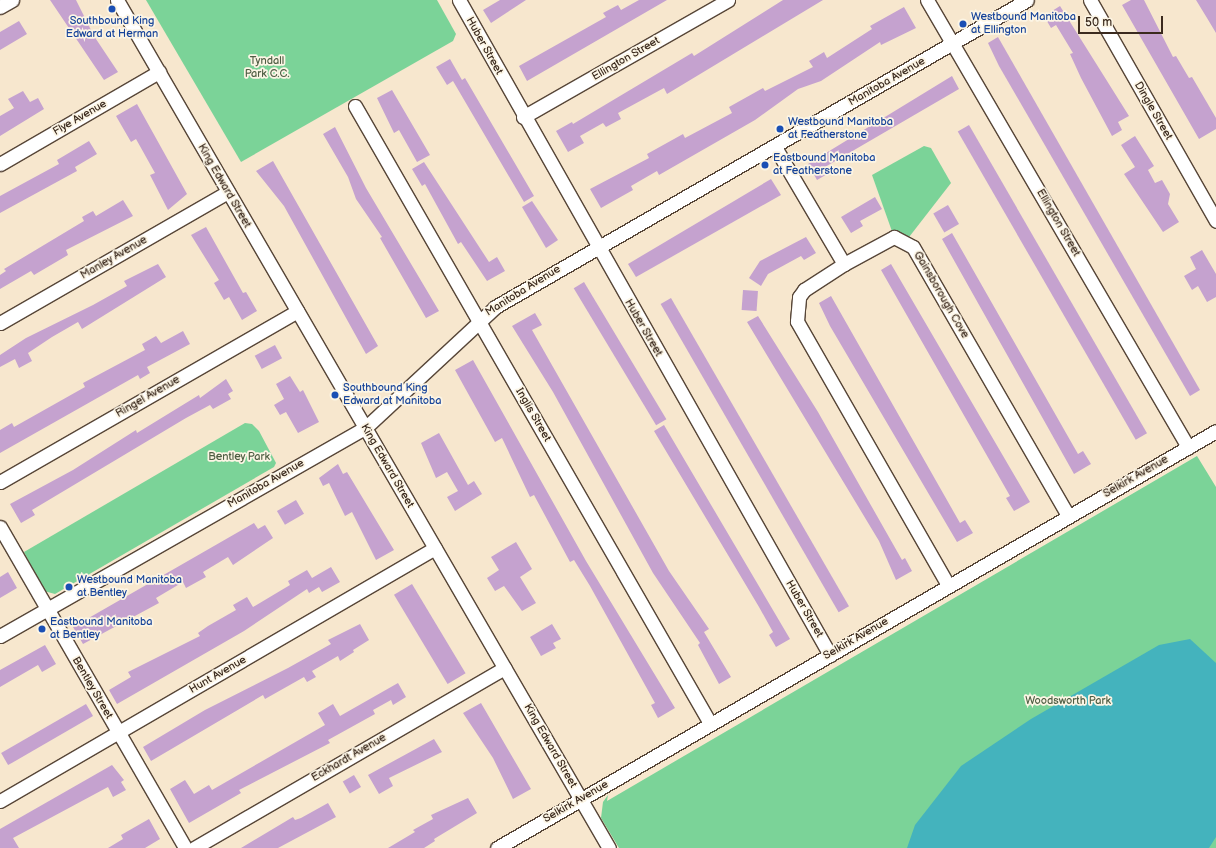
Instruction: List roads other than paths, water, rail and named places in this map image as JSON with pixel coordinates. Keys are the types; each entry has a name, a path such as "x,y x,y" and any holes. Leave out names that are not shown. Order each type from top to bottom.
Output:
{"street":[{"path":"0,7 12,0"},
{"name":"King Edward Street","path":"117,0 609,848"},
{"name":"Huber Street","path":"459,0 523,117 830,654"},
{"name":"Ellington Street","path":"523,117 728,0"},
{"name":"Ellington Street","path":"928,0 1188,447"},
{"name":"Manitoba Avenue","path":"0,636 365,428 407,392 478,320 597,247 775,147 1027,0"},
{"name":"Dingle Street","path":"1090,0 1216,221"},
{"name":"Flye Avenue","path":"0,164 159,72"},
{"name":"Inglis Street","path":"355,106 710,724"},
{"path":"775,147 844,264"},
{"name":"Manley Avenue","path":"0,323 228,192"},
{"name":"Gainsborough Cove","path":"948,586 797,320 799,297 804,290 844,264 894,238 913,247 1068,516"},
{"name":"Ringel Avenue","path":"0,482 297,311"},
{"name":"Selkirk Avenue","path":"497,848 1216,431"},
{"name":"Bentley Street","path":"0,527 185,848"},
{"name":"Hunt Avenue","path":"0,801 435,548"},
{"name":"Eckhardt Avenue","path":"194,848 505,668"}],"water":[{"path":"1190,639 1216,663 1216,837 1209,848 907,848 915,825 961,766 1031,719 1159,645"}],"place":[{"name":"Southbound King Edward at Herman","path":"112,9"},
{"name":"Westbound Manitoba at Ellington","path":"963,24"},
{"name":"Westbound Manitoba at Featherstone","path":"780,129"},
{"name":"Eastbound Manitoba at Featherstone","path":"765,165"},
{"name":"Southbound King Edward at Manitoba","path":"335,395"},
{"name":"Westbound Manitoba at Bentley","path":"69,587"},
{"name":"Eastbound Manitoba at Bentley","path":"42,629"}],"park label":[{"name":"Tyndall Park C.C.","path":"267,68"},
{"name":"Bentley Park","path":"239,457"},
{"name":"Woodsworth Park","path":"1068,701"}]}
